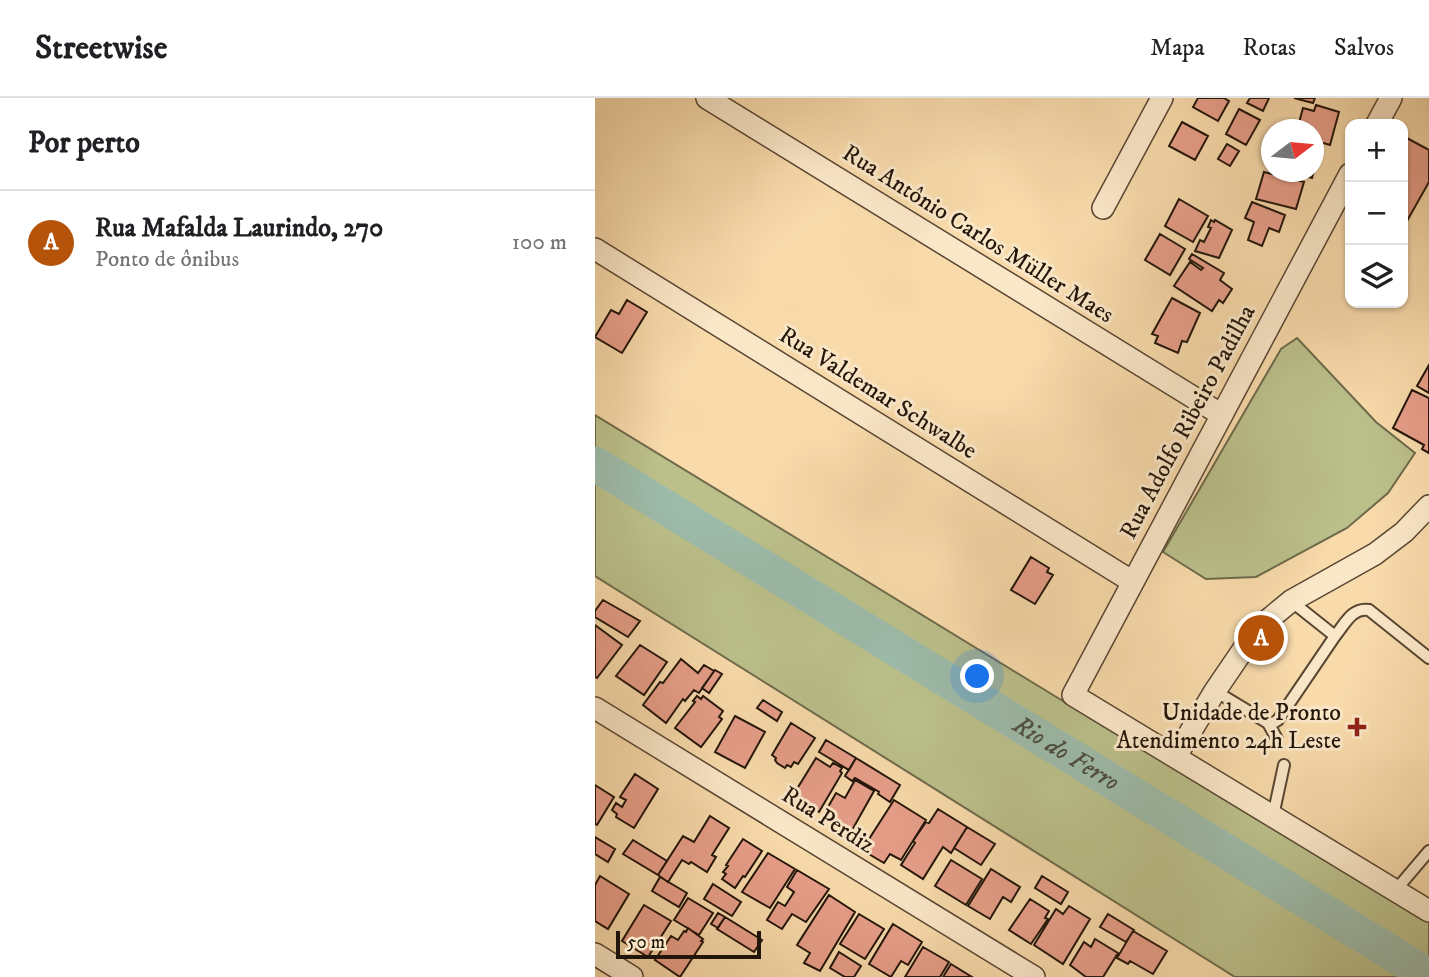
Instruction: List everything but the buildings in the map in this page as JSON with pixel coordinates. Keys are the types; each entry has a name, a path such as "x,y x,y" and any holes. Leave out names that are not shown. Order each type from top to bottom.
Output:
{"street":[{"name":"Rua Antônio Carlos Müller Maes","path":"707,98 1222,415"},
{"path":"1103,208 1162,98"},
{"path":"1380,119 1391,98"},
{"name":"Rua Adolfo Ribeiro Padilha","path":"1176,756 1073,695 1346,182"},
{"name":"Rua Valdemar Schwalbe","path":"595,249 1133,582"},
{"path":"1429,506 1404,532 1375,554 1291,601 1268,620 1245,647 1215,691 1176,756 1429,911"},
{"name":"Rua Perdiz","path":"595,708 1034,977"},
{"path":"595,954 632,977"}],"lane":[{"path":"1291,601 1335,636"},
{"path":"1268,723 1278,720 1335,636 1353,613 1363,608 1429,659"},
{"path":"1215,691 1268,723 1277,739"},
{"path":"1273,816 1285,765"},
{"path":"1395,891 1429,851"}],"green space":[{"path":"1297,338 1376,422 1415,453 1388,493 1347,528 1256,577 1206,579 1163,552 1281,349"},
{"path":"595,415 1429,922 1429,977 1235,977 595,576"}],"waterway":[{"name":"Rio do Ferro","path":"595,464 1429,976"}],"place":[{"name":"Rua Mafalda Laurindo, 270","path":"1261,638"},
{"name":"Unidade de Pronto Atendimento 24h Leste","path":"1357,727"}]}
